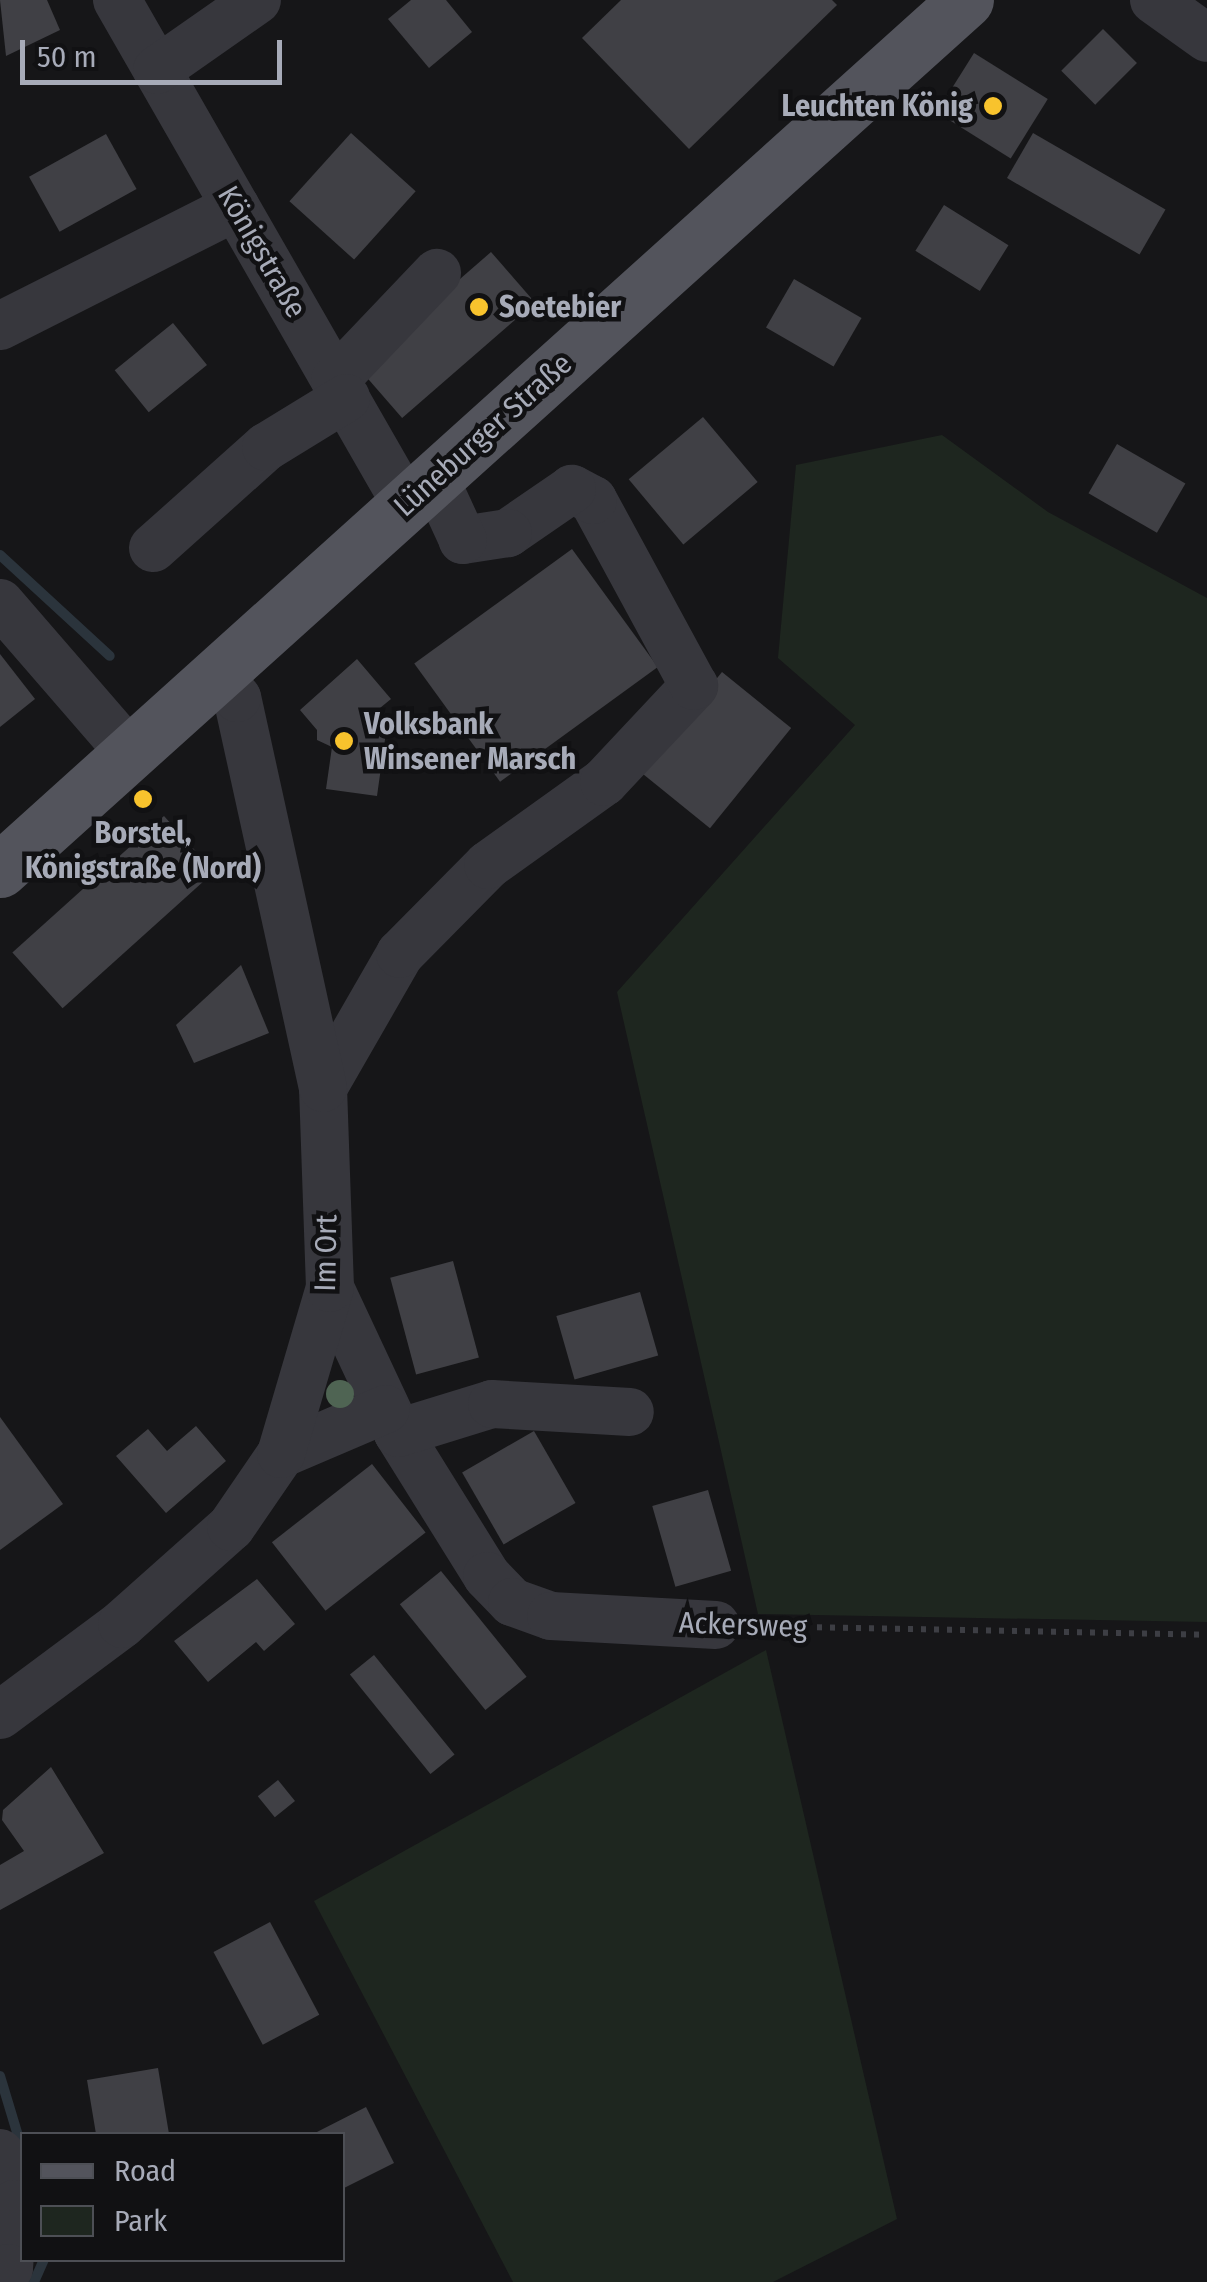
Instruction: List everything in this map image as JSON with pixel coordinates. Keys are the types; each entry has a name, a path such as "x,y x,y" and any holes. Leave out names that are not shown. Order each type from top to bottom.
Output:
{"main road":[{"name":"Lüneburger Straße","path":"0,870 966,0"}],"street":[{"name":"Königstraße","path":"118,0 341,389 420,492 463,540 508,534 572,489 593,500 694,686 604,782 488,865 400,954 323,1088"},
{"path":"157,70 257,0"},
{"path":"1154,0 1207,38"},
{"path":"0,326 236,207"},
{"path":"153,548 266,447 341,389 437,272"},
{"path":"0,603 130,753"},
{"name":"Im Ort","path":"0,1715 122,1624 231,1527 282,1454 330,1288 323,1088 237,698 218,674"},
{"name":"Ackersweg","path":"330,1288 392,1421 487,1576 512,1602 551,1616 716,1625"},
{"path":"282,1454 392,1421 492,1404 630,1412"},
{"path":"0,2153 14,2204 14,2277"}],"path":[{"name":"Ackersweg","path":"716,1625 1207,1636"}],"green space":[{"path":"942,435 1048,512 1207,598 1207,1622 758,1614 617,992 855,725 778,658 796,465"},
{"path":"766,1650 897,2219 773,2282 513,2282 314,1901"}],"building":[{"path":"0,0 47,0 60,30 6,56"},
{"path":"411,0 446,0 472,32 429,68 388,19"},
{"path":"621,0 832,0 837,5 689,149 582,38"},
{"path":"1103,29 1137,63 1095,105 1061,71"},
{"name":"Leuchten König","path":"974,53 1048,99 1011,158 937,112"},
{"path":"351,133 416,191 354,260 289,201"},
{"path":"1033,133 1166,210 1140,255 1007,178"},
{"path":"106,134 137,189 60,232 29,177"},
{"path":"944,205 1008,245 980,291 915,251"},
{"path":"491,252 535,303 402,418 358,367"},
{"path":"794,279 862,318 834,366 766,327"},
{"path":"173,323 207,365 149,412 115,370"},
{"path":"703,417 758,482 683,544 629,479"},
{"path":"1117,444 1185,484 1157,533 1088,493"},
{"path":"572,549 658,667 500,782 414,664"},
{"path":"0,654 35,699 0,727"},
{"path":"357,659 391,699 380,708 388,718 377,796 326,789 332,747 317,740 317,730 300,710"},
{"path":"722,672 791,728 710,828 641,772"},
{"path":"164,816 214,872 63,1008 12,953"},
{"path":"241,965 269,1033 194,1063 176,1025"},
{"path":"453,1261 479,1358 416,1374 390,1278"},
{"path":"640,1292 658,1355 575,1379 556,1316"},
{"path":"0,1417 63,1504 0,1550"},
{"path":"196,1426 226,1461 166,1513 116,1456 148,1429 167,1451"},
{"path":"534,1431 576,1503 504,1544 462,1472"},
{"path":"372,1464 426,1533 325,1611 272,1542"},
{"path":"708,1490 731,1571 675,1587 652,1506"},
{"path":"441,1571 527,1677 485,1710 400,1604"},
{"path":"257,1579 295,1624 264,1651 256,1642 208,1682 174,1641"},
{"path":"374,1655 455,1754 430,1774 350,1675"},
{"path":"51,1767 104,1853 0,1910 0,1865 24,1851 2,1820 3,1810"},
{"path":"278,1780 295,1801 275,1817 258,1796"},
{"path":"270,1922 319,2015 263,2045 213,1952"},
{"path":"158,2068 169,2132 96,2132 87,2080"},
{"path":"366,2107 394,2163 345,2188 345,2132 317,2132"}],"waterway":[{"path":"0,555 110,656"},
{"path":"0,2076 20,2142"},
{"path":"34,2282 43,2262"}],"place":[{"name":"Leuchten König","path":"993,106"},
{"name":"Soetebier","path":"479,307"},
{"name":"Volksbank Winsener Marsch","path":"344,741"},
{"name":"Borstel, Königstraße (Nord)","path":"143,799"}]}
